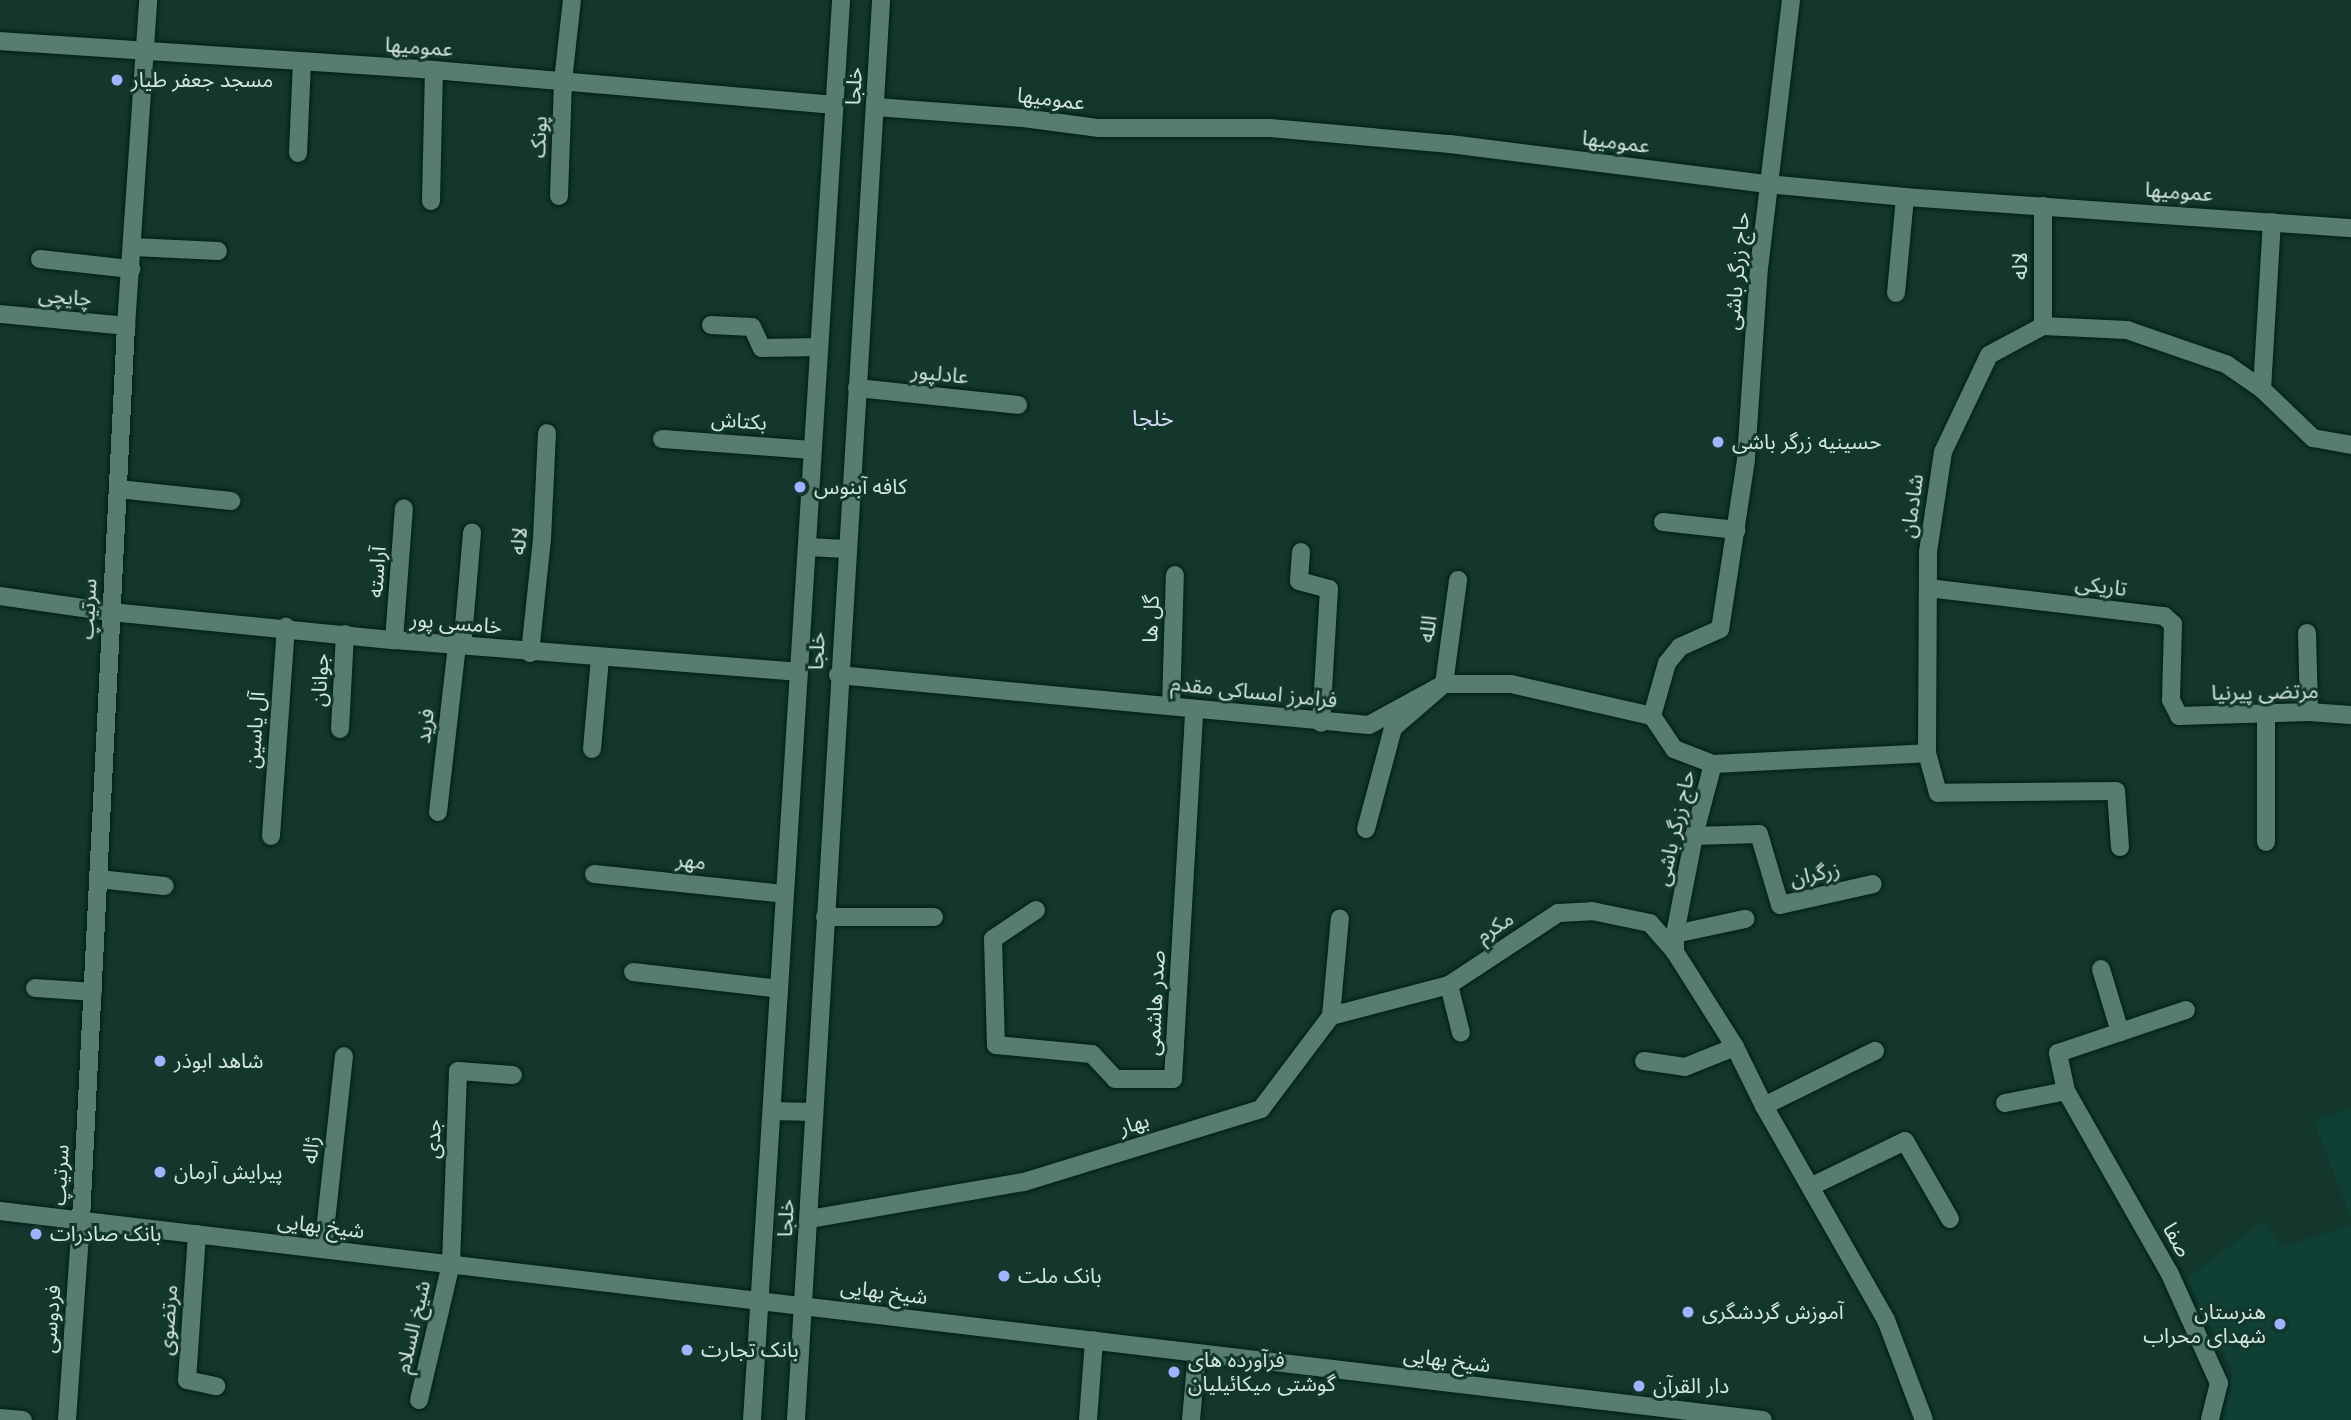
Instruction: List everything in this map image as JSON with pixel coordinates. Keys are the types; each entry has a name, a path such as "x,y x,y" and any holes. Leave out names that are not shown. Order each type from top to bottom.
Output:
{"street":[{"name":"سرتیپ","path":"81,1220 126,326 148,0"},
{"name":"پونک","path":"559,196 564,81 572,0"},
{"name":"خلجا","path":"752,1420 841,0"},
{"name":"خلجا","path":"796,1420 838,675 881,0"},
{"name":"حاج زرگر باشی","path":"1675,952 1675,934 1694,836 1713,764 1674,750 1653,716 1667,663 1680,647 1720,629 1746,460 1767,184 1791,0"},
{"name":"عمومیها","path":"0,41 434,70 834,105"},
{"path":"298,153 302,63"},
{"path":"431,201 434,70"},
{"name":"عمومیها","path":"876,107 1023,118 1099,128 1270,128 1450,144 1767,184 1905,197 2351,228"},
{"path":"1896,293 1905,197"},
{"name":"لاله","path":"2043,206 2043,326"},
{"path":"2262,389 2272,222"},
{"path":"133,247 218,251"},
{"path":"40,260 131,269"},
{"name":"چایچی","path":"0,314 126,326"},
{"path":"711,325 752,327 762,348 818,347"},
{"path":"2043,326 2127,330 2226,364 2262,389 2313,438 2351,445"},
{"name":"شادمان","path":"2043,326 1989,355 1942,452 1928,552 1927,753 1938,793 2116,791 2120,847"},
{"name":"عادلپور","path":"857,388 1018,405"},
{"name":"لاله","path":"530,653 542,539 547,433"},
{"name":"بکتاش","path":"662,439 813,450"},
{"path":"118,489 231,500"},
{"name":"آراسته","path":"394,640 404,508"},
{"path":"1663,522 1737,530"},
{"path":"457,646 463,638 472,532"},
{"path":"808,547 846,549"},
{"path":"1301,552 1299,581 1329,589 1321,723"},
{"name":"گل ها","path":"1171,706 1175,575"},
{"name":"الله","path":"1444,684 1458,580"},
{"name":"تاریکی","path":"1928,588 2164,616 2173,624 2171,701 2179,716"},
{"name":"خامسی پور","path":"0,596 111,612 286,627 530,653 798,672"},
{"name":"آل یاسین","path":"271,836 286,627"},
{"path":"2306,633 2309,712"},
{"name":"جوانان","path":"340,729 345,634"},
{"name":"فرید","path":"438,811 457,646"},
{"path":"592,750 600,657"},
{"name":"فرامرز امساکی مقدم","path":"838,675 1321,723 1370,725 1444,684 1511,684 1653,716"},
{"path":"1366,829 1393,728 1444,684"},
{"name":"صدر هاشمی","path":"1036,910 993,939 996,1045 1092,1054 1115,1079 1173,1079 1195,710"},
{"name":"مرتضی پیرنیا","path":"2179,716 2266,716 2309,712 2351,715"},
{"path":"2266,716 2266,842"},
{"path":"1713,764 1927,753"},
{"name":"زرگران","path":"1694,836 1759,834 1780,905 1873,884"},
{"name":"مهر","path":"594,873 784,894"},
{"path":"98,879 165,886"},
{"name":"مکرم","path":"1331,1016 1449,985 1558,913 1592,911 1650,923 1675,952"},
{"path":"825,917 934,917"},
{"path":"1331,1016 1340,918"},
{"path":"1675,934 1745,919"},
{"path":"1675,952 1735,1048 1764,1106 1886,1320 1924,1420"},
{"path":"2101,969 2120,1032 2186,1010"},
{"path":"633,972 779,989"},
{"path":"1449,985 1461,1033"},
{"path":"35,988 93,992"},
{"name":"بهار","path":"808,1219 1024,1182 1261,1109 1331,1016"},
{"name":"صفا","path":"2120,1032 2058,1053 2066,1091 2169,1272 2218,1382 2210,1420"},
{"path":"1644,1061 1685,1067 1735,1048"},
{"path":"1764,1106 1875,1051"},
{"name":"ژاله","path":"323,1249 344,1056"},
{"name":"جدی","path":"451,1264 458,1071 513,1075"},
{"path":"2005,1102 2066,1091"},
{"path":"772,1111 814,1112"},
{"path":"1812,1186 1905,1141 1950,1219"},
{"name":"شیخ بهایی","path":"0,1210 1763,1420"},
{"name":"فردوسی","path":"67,1420 81,1220"},
{"name":"مرتضوی","path":"197,1234 187,1380 216,1386"},
{"name":"شیخ السلام","path":"419,1400 451,1264"},
{"path":"1088,1420 1094,1340"},
{"path":"1191,1420 1197,1353"},
{"path":"0,1418 23,1420"}],"shaded area":[{"path":"2351,1108 2351,1218 2314,1121"},
{"name":"هنرستان شهدای محراب","path":"2264,1220 2281,1247 2351,1225 2351,1420 2223,1420 2233,1369 2186,1279"}],"place":[{"name":"مسجد جعفر طیار","path":"117,80"},
{"name":"حسینیه زرگر باشی","path":"1718,442"},
{"name":"کافه آبنوس","path":"800,487"},
{"name":"شاهد ابوذر","path":"160,1061"},
{"name":"پیرایش آرمان","path":"160,1172"},
{"name":"بانک صادرات","path":"36,1234"},
{"name":"بانک ملت","path":"1004,1276"},
{"name":"آموزش گردشگری","path":"1688,1312"},
{"name":"هنرستان شهدای محراب","path":"2280,1324"},
{"name":"بانک تجارت","path":"687,1350"},
{"name":"فرآورده های گوشتی میکائیلیان","path":"1174,1372"},
{"name":"دار القرآن","path":"1639,1386"}],"district":[{"name":"خلجا","path":"1153,418"}]}
